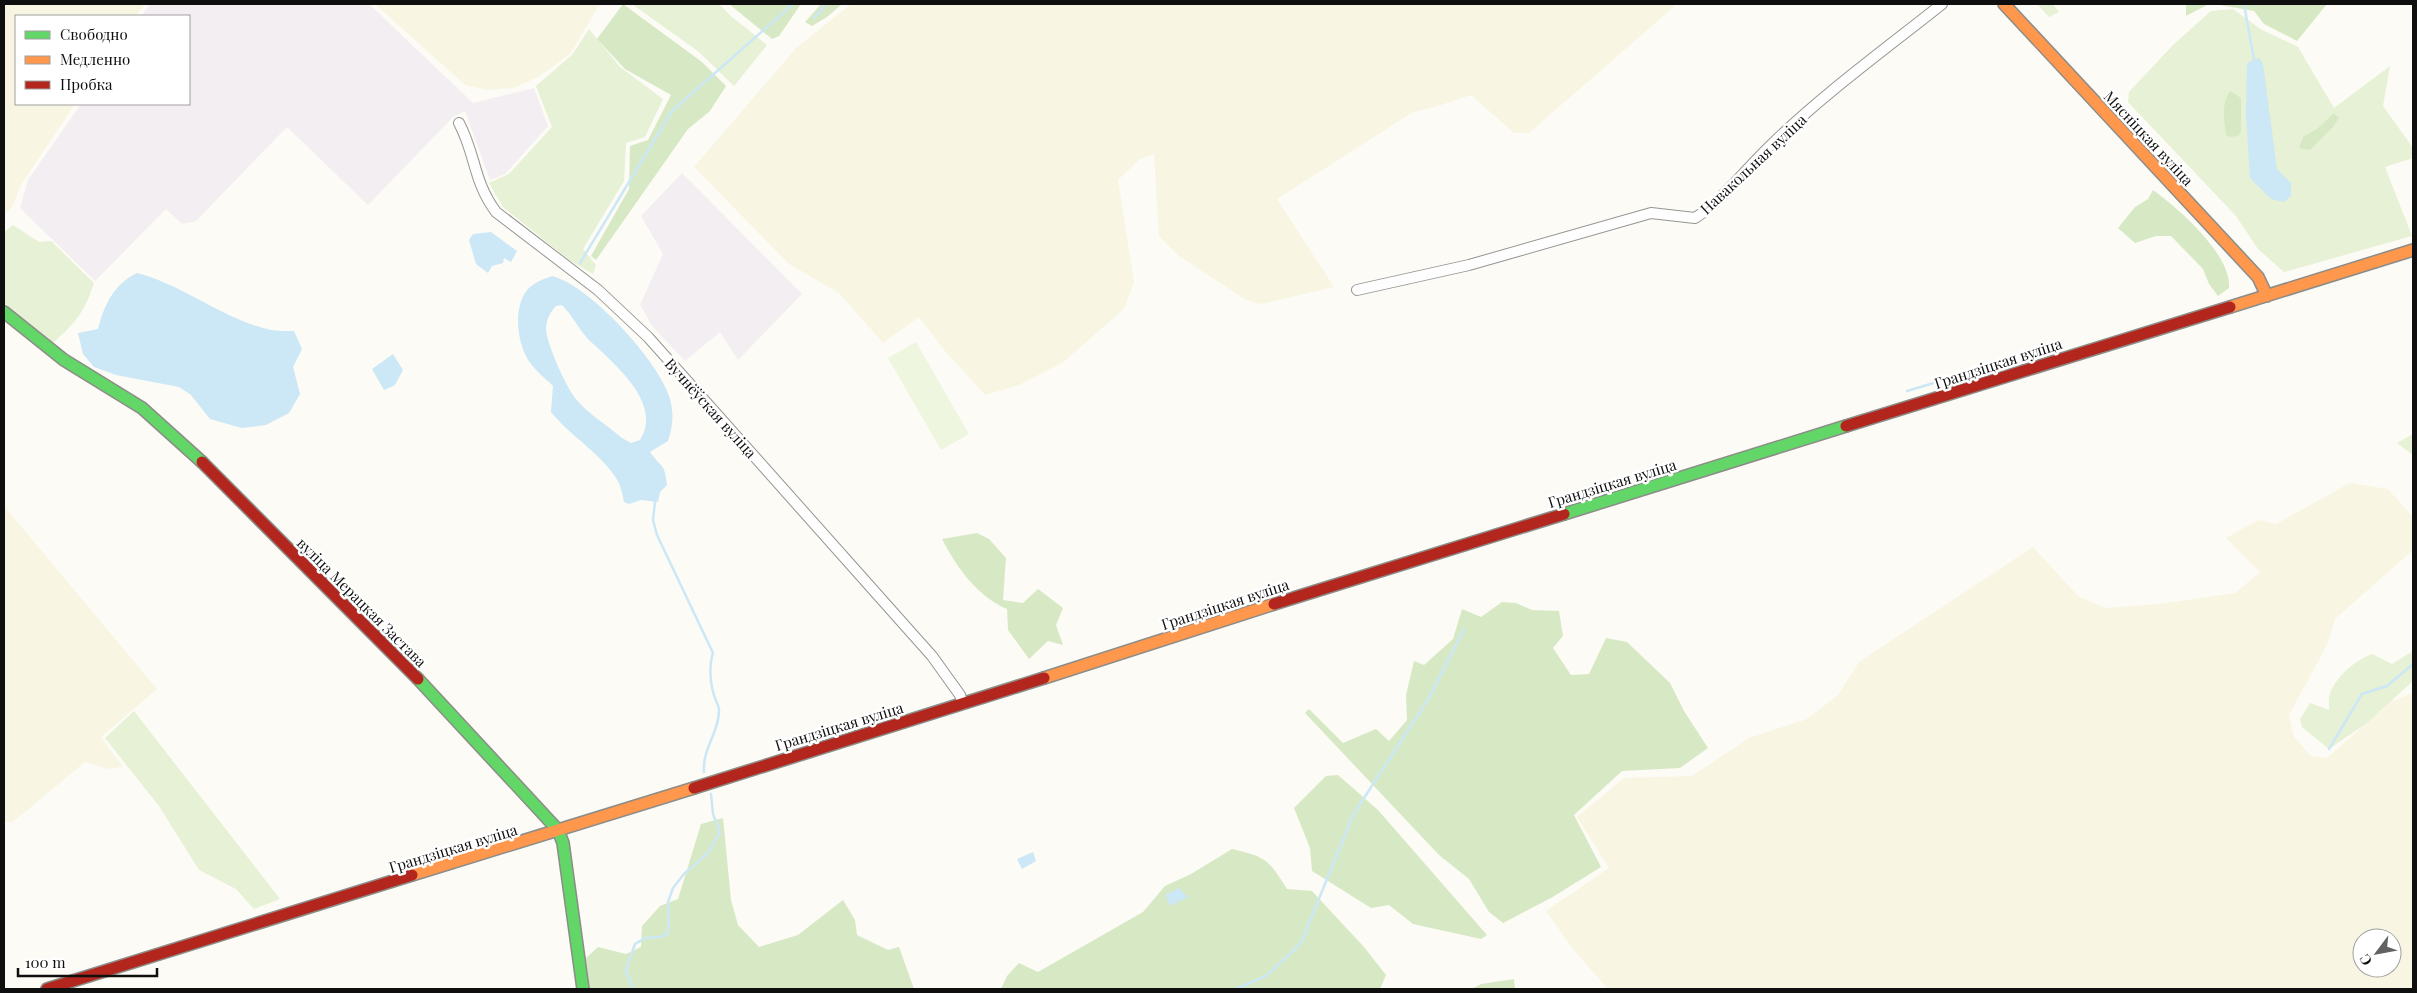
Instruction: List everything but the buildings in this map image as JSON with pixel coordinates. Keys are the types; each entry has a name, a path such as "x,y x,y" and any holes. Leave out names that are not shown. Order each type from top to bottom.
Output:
{"main road":[{"name":"Мясніцкая вуліца","path":"2004,4 2252,270 2258,277 2267,296"},
{"name":"Грандзіцкая вуліца","path":"47,989 963,704 1226,619 2413,250"},
{"name":"вуліца Мерацкая Застава","path":"4,312 64,360 142,408 189,449 432,693 558,830 563,843 583,989"}],"street":[{"name":"Навакольная вуліца","path":"1357,290 1469,265 1650,213 1695,218 1712,206 1769,146 1844,82 1942,4"},
{"name":"Вучнёўская вуліца","path":"460,123 467,138 476,175 484,196 496,212 598,290 648,337 932,656 960,695 963,704"}],"shaded area":[{"path":"4,4 145,4 137,15 15,15 15,105 74,105 22,183 12,207 4,215"},
{"path":"150,4 369,4 473,103 534,88 548,126 505,174 490,180 465,111 453,117 368,205 287,127 196,221 182,224 166,209 95,281 20,208 28,180 80,105 190,105 190,15 142,15"},
{"path":"375,4 605,4 598,7 571,53 540,76 514,88 488,90 465,85"},
{"path":"851,4 1677,4 1529,133 1514,133 1471,95 1413,112 1277,199 1334,287 1261,304 1246,300 1179,256 1159,236 1154,154 1140,159 1118,180 1134,282 1124,309 1062,363 1019,385 985,395 945,351 919,317 883,343 839,293 789,264 694,167 796,48"},
{"path":"682,173 802,294 738,360 720,332 685,361 653,327 640,305 663,254 641,216"},
{"path":"2350,483 2388,489 2413,517 2413,550 2335,619 2328,643 2289,715 2294,737 2311,756 2327,758 2392,701 2413,693 2413,989 1608,989 1573,949 1546,911 1609,868 1577,817 1624,778 1692,776 1749,738 1807,719 1838,695 1859,662 2033,547 2078,596 2105,608 2160,604 2235,593 2260,572 2226,538 2258,520 2276,524"},
{"path":"4,506 157,689 101,737 123,767 108,769 85,762 13,822 4,822"}],"green space":[{"path":"623,4 702,62 726,86 710,111 688,129 596,260 591,256 629,189 630,146 648,140 671,95 625,69 597,39"},
{"path":"632,4 719,4 767,45 734,86 699,52"},
{"path":"729,4 801,4 779,36 772,39"},
{"path":"821,4 842,4 827,17 812,26 805,22"},
{"path":"2037,4 2056,4 2054,6 2059,12 2049,17"},
{"path":"2186,4 2209,4 2186,16"},
{"path":"2214,4 2327,4 2297,41 2264,24 2254,11"},
{"path":"2233,9 2262,30 2298,47 2334,108 2390,66 2383,106 2413,148 2413,158 2385,167 2412,236 2284,272 2258,249 2236,216 2128,102 2129,92 2173,45 2211,11"},
{"path":"589,29 620,67 663,99 645,137 626,143 624,181 583,249 596,265 593,274 569,260 503,207 489,183 509,174 552,127 536,86 572,55"},
{"path":"2230,91 2241,98 2241,132 2238,136 2230,137 2226,135 2224,112 2225,102"},
{"path":"2334,113 2339,118 2333,127 2310,150 2299,148 2303,137 2317,129"},
{"path":"2153,190 2176,208 2202,233 2222,261 2228,275 2229,288 2218,296 2209,284 2203,269 2171,236 2156,236 2135,243 2118,228 2135,207 2148,199"},
{"path":"13,225 39,242 51,241 94,283 83,310 68,329 53,343 4,308 4,232"},
{"path":"916,342 969,434 941,450 888,358"},
{"path":"2413,434 2413,455 2397,443"},
{"path":"977,533 989,539 1006,558 1003,600 1023,603 1038,589 1063,608 1056,625 1063,645 1048,641 1029,659 1008,630 1007,609 986,597 977,589 954,560 942,539"},
{"path":"1502,602 1516,603 1532,610 1559,611 1563,636 1553,648 1571,675 1589,674 1606,638 1627,642 1670,683 1684,711 1708,748 1680,768 1622,771 1574,815 1601,867 1551,898 1503,923 1489,912 1469,879 1439,855 1305,713 1309,709 1343,743 1376,729 1389,741 1407,720 1406,695 1414,661 1424,665 1453,639 1462,609 1481,617"},
{"path":"2413,651 2413,681 2367,723 2329,749 2302,727 2300,719 2310,703 2329,710 2329,697 2333,687 2347,670 2360,660 2372,654 2392,664"},
{"path":"134,711 280,899 254,909 236,889 199,870 159,806 105,738"},
{"path":"1338,775 1378,810 1487,935 1481,939 1413,924 1389,905 1371,908 1312,871 1310,848 1294,808 1326,776"},
{"path":"723,818 731,900 738,925 759,947 798,935 843,900 855,920 857,935 888,950 899,947 914,989 590,989 586,958 598,947 626,954 641,947 642,926 660,906 678,899 701,824"},
{"path":"1232,849 1252,854 1265,861 1275,871 1287,889 1312,891 1364,947 1386,975 1380,989 1001,989 1007,976 1019,963 1038,972 1143,912 1165,886 1191,874"},
{"path":"1514,979 1515,989 1472,989 1481,984"}],"water":[{"path":"2259,58 2263,64 2277,169 2291,183 2291,196 2284,202 2271,199 2250,178 2246,116 2247,63"},
{"path":"491,232 517,251 511,262 504,258 503,263 492,266 488,273 476,264 469,240 473,234"},
{"path":"137,273 154,278 237,319 271,330 294,331 302,349 293,367 300,394 289,413 266,425 242,428 210,419 191,395 179,387 116,375 94,367 83,354 78,333 98,329 103,312 111,296 122,283"},
{"path":"552,276 567,282 603,309 638,346 664,383 672,410 671,430 668,441 650,452 662,466 666,478 667,485 660,492 658,502 641,500 629,504 624,502 619,483 613,473 551,412 553,386 533,367 526,356 520,337 518,316 523,297 528,289","holes":["562,305 588,339 610,359 632,384 640,398 645,412 646,426 640,440 631,443 622,438 586,409 571,392 553,355 546,330 549,316 556,306"]},
{"path":"393,354 403,370 395,385 384,390 372,369"},
{"path":"1033,852 1036,861 1022,869 1017,859"},
{"path":"1179,888 1188,897 1170,906 1165,895"}],"waterway":[{"path":"580,263 672,111 793,4"},
{"path":"814,18 826,4"},
{"path":"2244,4 2254,60"},
{"path":"1907,391 1957,376"},
{"path":"655,502 653,520 657,535 713,653 711,680 719,710 704,764 704,772"},
{"path":"1236,989 1266,976 1301,943 1353,815 1429,698 1464,629"},
{"path":"2329,749 2362,694 2387,686 2413,664"},
{"path":"633,989 626,970 635,944 645,938 666,935 669,927 668,902 673,888 684,874 708,853 720,832 713,814 711,794"}],"traffic: fast":[{"path":"4,312 64,360 142,408 202,462"},
{"path":"1564,514 1846,426"},
{"path":"418,679 558,830 563,843 583,989"}],"traffic: slow":[{"path":"2004,4 2258,277 2267,296"},
{"path":"2230,307 2413,250"},
{"path":"1044,678 1274,604"},
{"path":"412,875 694,788"}],"traffic: jam":[{"path":"1846,426 2230,307"},
{"path":"202,462 418,679"},
{"path":"1274,604 1564,514"},
{"path":"694,788 1044,678"},
{"path":"47,989 412,875"}]}
